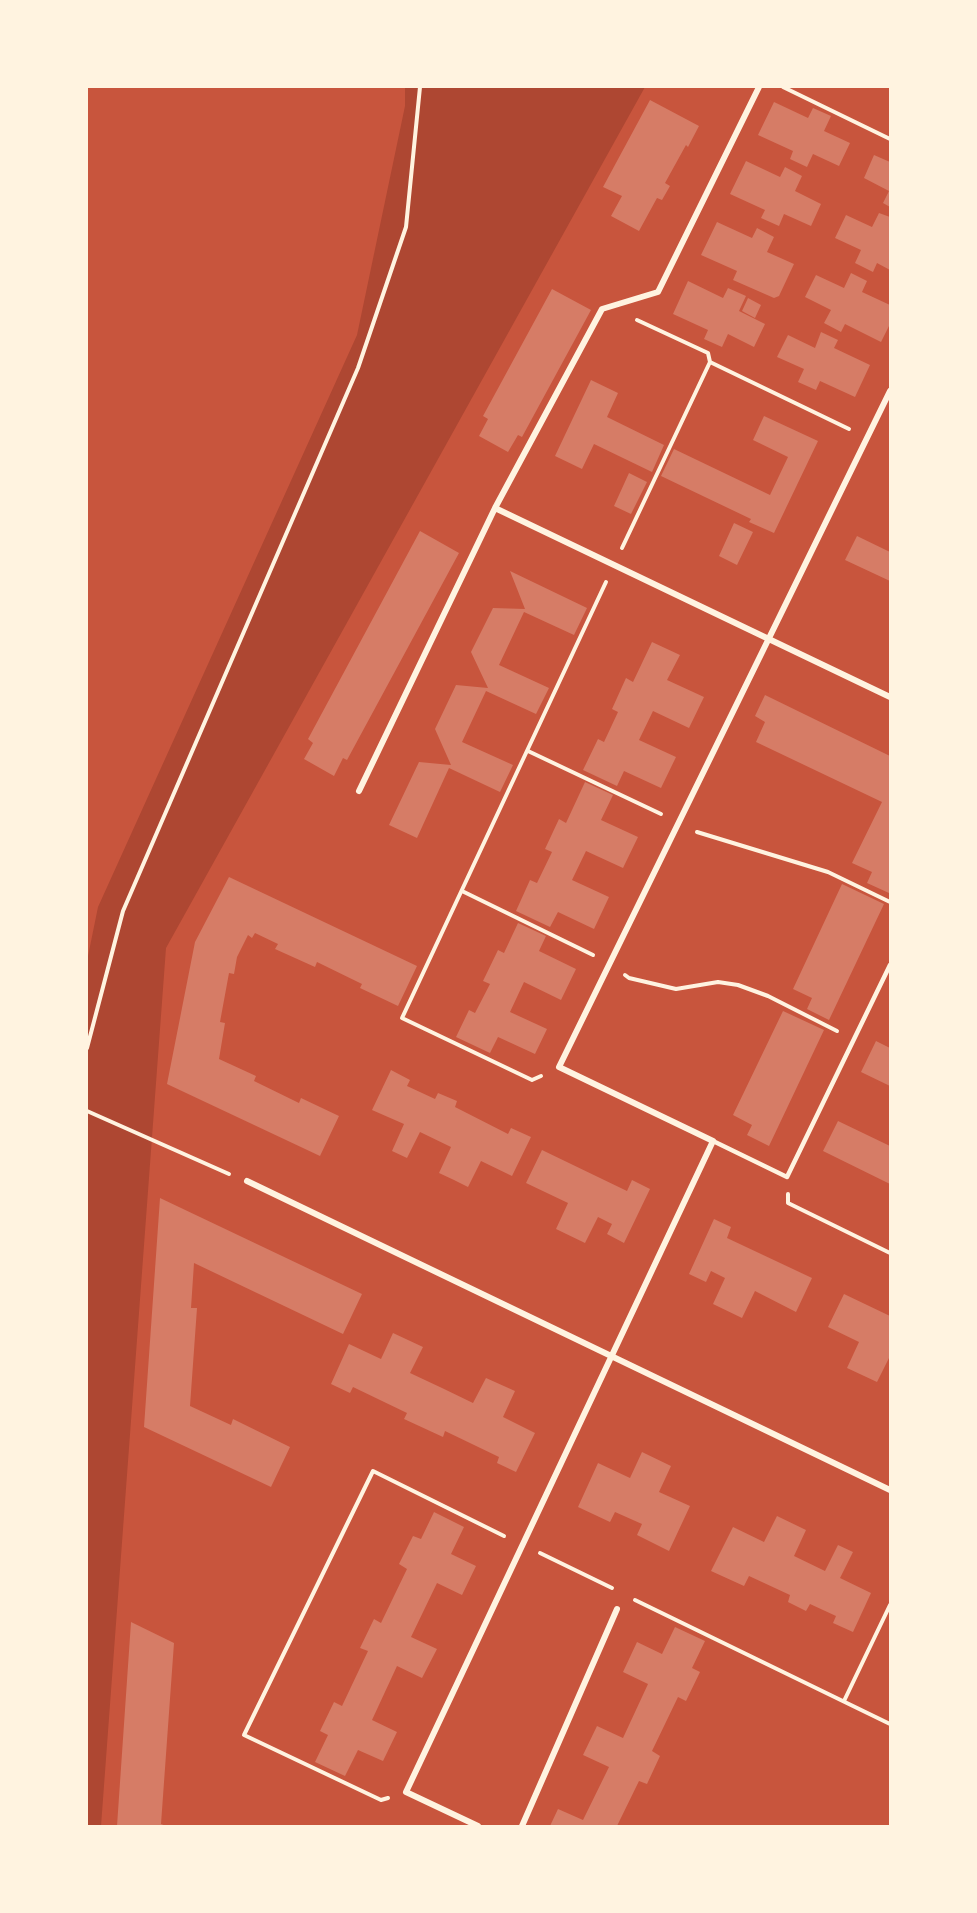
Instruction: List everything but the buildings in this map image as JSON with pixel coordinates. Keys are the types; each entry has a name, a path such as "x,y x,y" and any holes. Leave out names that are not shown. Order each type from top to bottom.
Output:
{"street":[{"path":"359,791 495,508 602,309 658,292 759,87"},
{"path":"478,1826 406,1792 714,1142 559,1067 890,392"},
{"path":"495,508 890,697"},
{"path":"247,1181 890,1490"},
{"path":"522,1826 617,1609"}],"lane":[{"path":"714,1142 787,1177 890,965"}],"path":[{"path":"87,1048 123,911 358,369 405,227 420,87"},
{"path":"783,87 890,139"},
{"path":"559,1067 532,1080 402,1018 710,362 708,353 640,321 602,309"},
{"path":"710,362 867,438"},
{"path":"528,751 699,833 828,872 890,902"},
{"path":"462,891 610,963 629,978 676,989 718,982 738,985 768,996 854,1040"},
{"path":"87,1111 247,1181"},
{"path":"787,1177 788,1203 890,1253"},
{"path":"844,1702 890,1605"}],"shaded area":[{"path":"405,87 645,87 166,948 101,1826 87,1826 87,961 98,907 357,335 405,106"}]}
